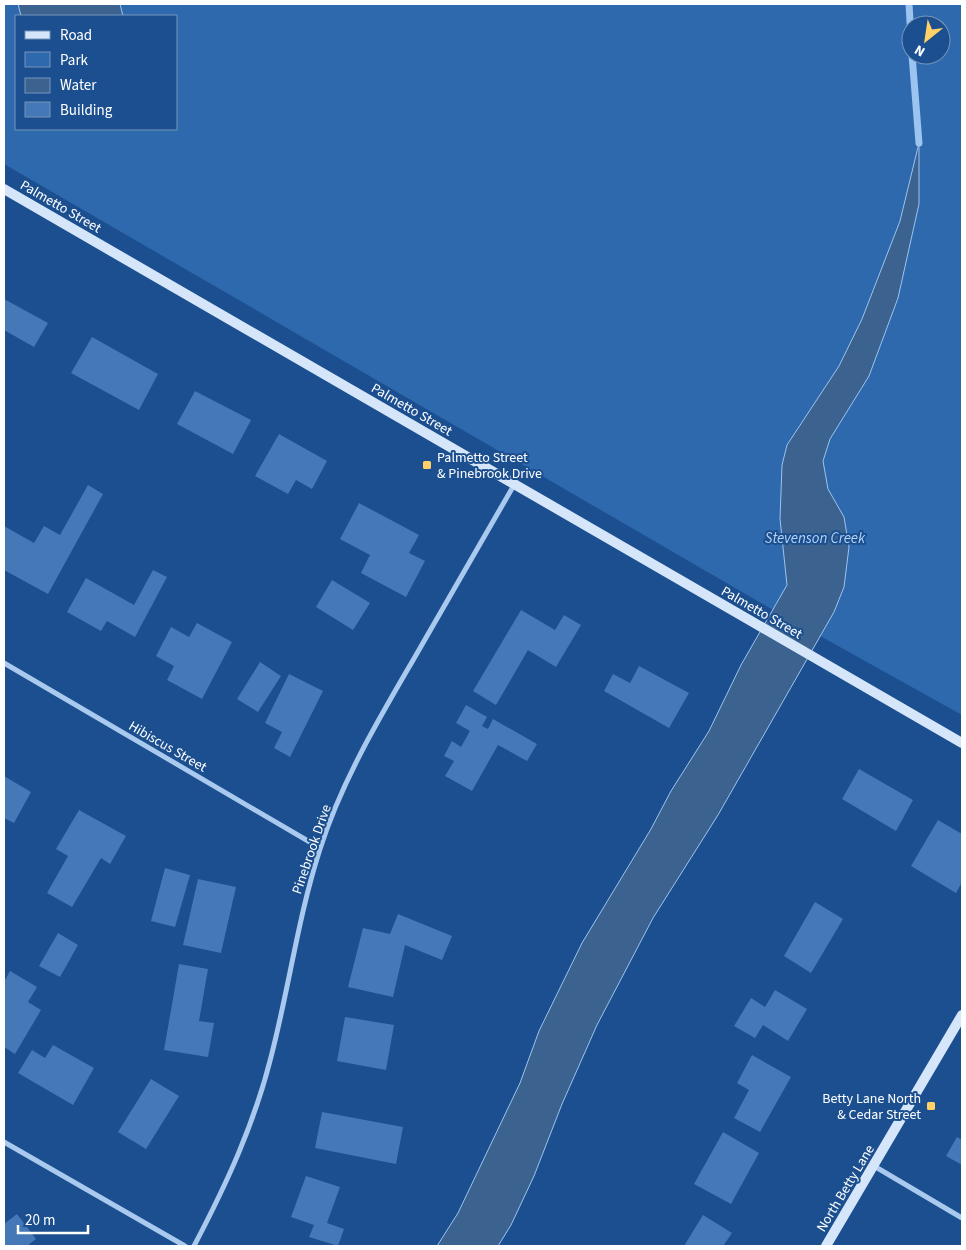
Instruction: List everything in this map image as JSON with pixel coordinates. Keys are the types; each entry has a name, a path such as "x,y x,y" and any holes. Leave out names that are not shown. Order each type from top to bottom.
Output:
{"street":[{"name":"Palmetto Street","path":"4,189 962,743"},
{"name":"Pinebrook Drive","path":"194,1246 224,1189 254,1115 271,1056 301,914 320,848 342,795 373,729 514,485"},
{"name":"Hibiscus Street","path":"4,663 320,848"},
{"name":"North Betty Lane","path":"826,1246 962,1015"},
{"path":"4,1142 185,1246"},
{"path":"874,1166 962,1218"}],"green space":[{"path":"4,4 962,4 962,715 768,607 4,164"}],"water":[{"path":"18,4 120,4 123,15 21,15"},
{"name":"Stevenson Creek","path":"919,143 919,204 898,298 869,376 830,439 823,461 828,489 844,517 849,547 844,587 834,612 718,815 653,918 597,1025 562,1104 534,1176 511,1225 498,1246 437,1246 458,1213 520,1083 539,1031 582,943 651,829 671,791 709,731 741,665 787,585 780,519 782,465 787,445 839,366 862,319 900,221"}],"building":[{"path":"4,299 48,323 34,347 4,330"},
{"path":"92,337 158,374 139,410 71,373"},
{"path":"195,391 251,420 233,454 177,424"},
{"path":"279,434 327,461 312,489 296,480 288,494 255,476"},
{"path":"88,485 103,494 48,594 4,570 4,526 34,543 44,526 60,535"},
{"path":"359,503 419,535 409,553 425,561 406,597 361,573 370,555 340,539"},
{"path":"153,570 167,577 135,637 107,621 101,631 67,612 86,578 134,605"},
{"path":"332,580 370,603 353,630 316,607"},
{"path":"521,610 555,630 564,615 581,625 556,667 528,650 496,705 473,691"},
{"path":"197,623 232,642 202,699 167,680 174,666 156,656 171,627 189,637"},
{"path":"260,662 281,676 258,712 237,699"},
{"path":"639,666 689,693 669,728 604,691 613,674 630,683"},
{"path":"289,674 323,691 290,757 274,748 282,732 265,723"},
{"path":"466,705 487,717 482,726 488,729 493,719 537,744 527,761 498,745 472,791 445,776 454,761 444,756 452,741 461,747 470,731 456,723"},
{"path":"859,769 913,800 896,831 842,799"},
{"path":"4,776 31,792 14,823 4,818"},
{"path":"79,810 126,836 110,864 101,858 72,907 47,893 68,856 56,849"},
{"path":"938,820 962,834 962,882 956,893 911,866"},
{"path":"165,868 190,875 175,927 151,921"},
{"path":"198,879 236,887 221,953 183,945"},
{"path":"815,902 843,919 811,973 784,956"},
{"path":"398,914 452,936 442,960 405,945 393,997 348,987 363,928 390,934"},
{"path":"58,933 78,945 60,977 39,966"},
{"path":"179,964 208,969 199,1021 214,1023 208,1057 164,1050"},
{"path":"10,971 37,987 28,1002 41,1010 15,1054 4,1047 4,982"},
{"path":"775,990 807,1009 788,1041 763,1025 755,1038 734,1026 751,998 765,1007"},
{"path":"345,1017 394,1025 386,1070 337,1061"},
{"path":"53,1045 94,1068 73,1105 18,1073 32,1050 45,1058"},
{"path":"752,1055 791,1077 760,1132 734,1118 749,1090 737,1083"},
{"path":"151,1079 179,1096 146,1149 118,1132"},
{"path":"322,1112 403,1127 396,1164 315,1148"},
{"path":"723,1132 759,1153 731,1204 694,1184"},
{"path":"957,1137 962,1140 962,1165 946,1156"},
{"path":"306,1176 340,1187 327,1223 344,1229 338,1246 309,1237 314,1225 291,1217"},
{"path":"17,1214 36,1239 27,1246 4,1246 4,1224"},
{"path":"703,1215 732,1233 723,1246 684,1246"}],"waterway":[{"name":"Stevenson Creek","path":"909,4 910,15"},
{"name":"Stevenson Creek","path":"913,65 919,143"}],"place":[{"name":"Palmetto Street & Pinebrook Drive","path":"427,465"},
{"name":"Betty Lane North & Cedar Street","path":"931,1106"}]}
